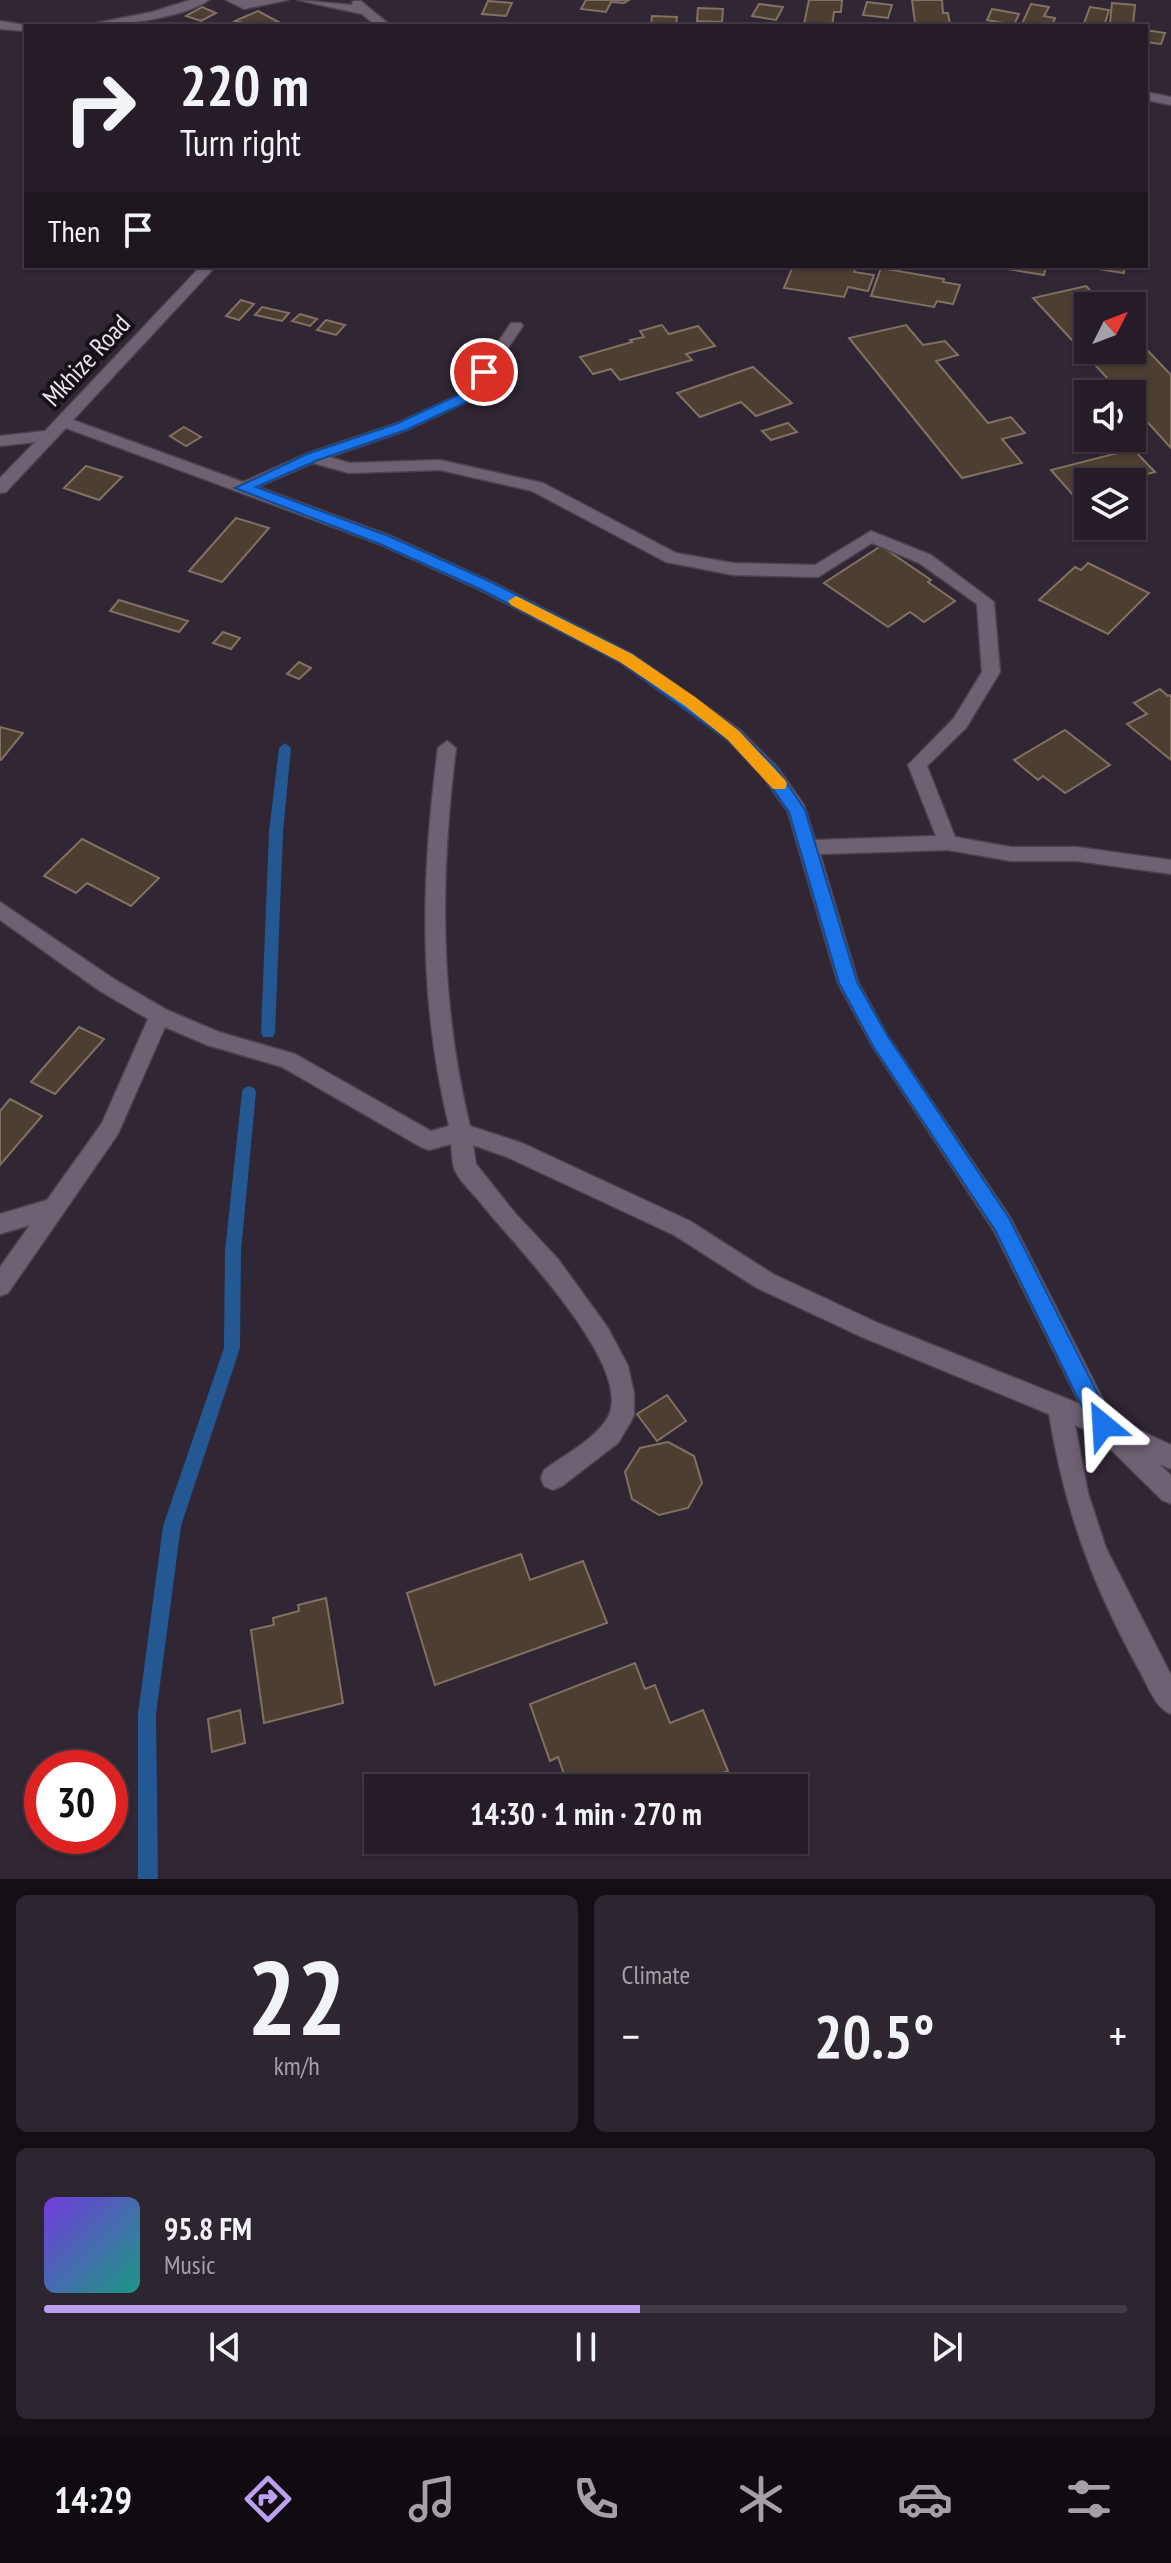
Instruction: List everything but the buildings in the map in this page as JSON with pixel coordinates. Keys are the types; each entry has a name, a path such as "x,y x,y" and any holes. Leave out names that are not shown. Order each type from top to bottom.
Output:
{"street":[{"path":"99,24 154,15 203,0"},
{"path":"232,0 244,5 282,0"},
{"path":"304,0 366,11"},
{"path":"353,0 382,24"},
{"path":"0,25 24,27"},
{"path":"1148,96 1171,101"},
{"name":"Mkhize Road","path":"0,488 207,268"},
{"path":"243,488 312,457 401,427 468,396 516,326"},
{"path":"0,441 55,428 243,488 385,540 486,586 626,658 734,735 771,773 797,810 848,983 880,1041 1002,1224 1103,1425 1171,1492"},
{"path":"312,457 349,468 440,465 537,487 672,558 733,569 818,571 871,536 925,559 985,602 991,672 960,723 917,765 948,843"},
{"path":"447,748 437,822 436,930 443,1055 461,1132 465,1167 507,1220 550,1266 600,1335 616,1366 622,1393 622,1415 600,1444 553,1478"},
{"path":"807,847 948,843 1011,854 1077,854 1171,867"},
{"path":"0,910 107,985 160,1016 214,1039 288,1060 429,1141 461,1132 514,1150 682,1228 765,1281 870,1330 1103,1425 1171,1457"},
{"path":"0,1286 110,1128 160,1016"},
{"path":"0,1224 54,1208"},
{"path":"1060,1408 1076,1493 1093,1544 1133,1635 1171,1701"}],"waterway":[{"path":"268,1033 276,832 285,748"},
{"path":"148,1879 147,1714 172,1526 232,1348 233,1251 249,1092"}],"slow traffic":[{"path":"516,601 626,658 689,701 734,735 779,784"}],"route":[{"path":"484,372 468,396 401,427 312,457 243,488 385,540 486,586 626,658 734,735 771,773 797,810 848,983 880,1041 1002,1224 1103,1425"}]}
